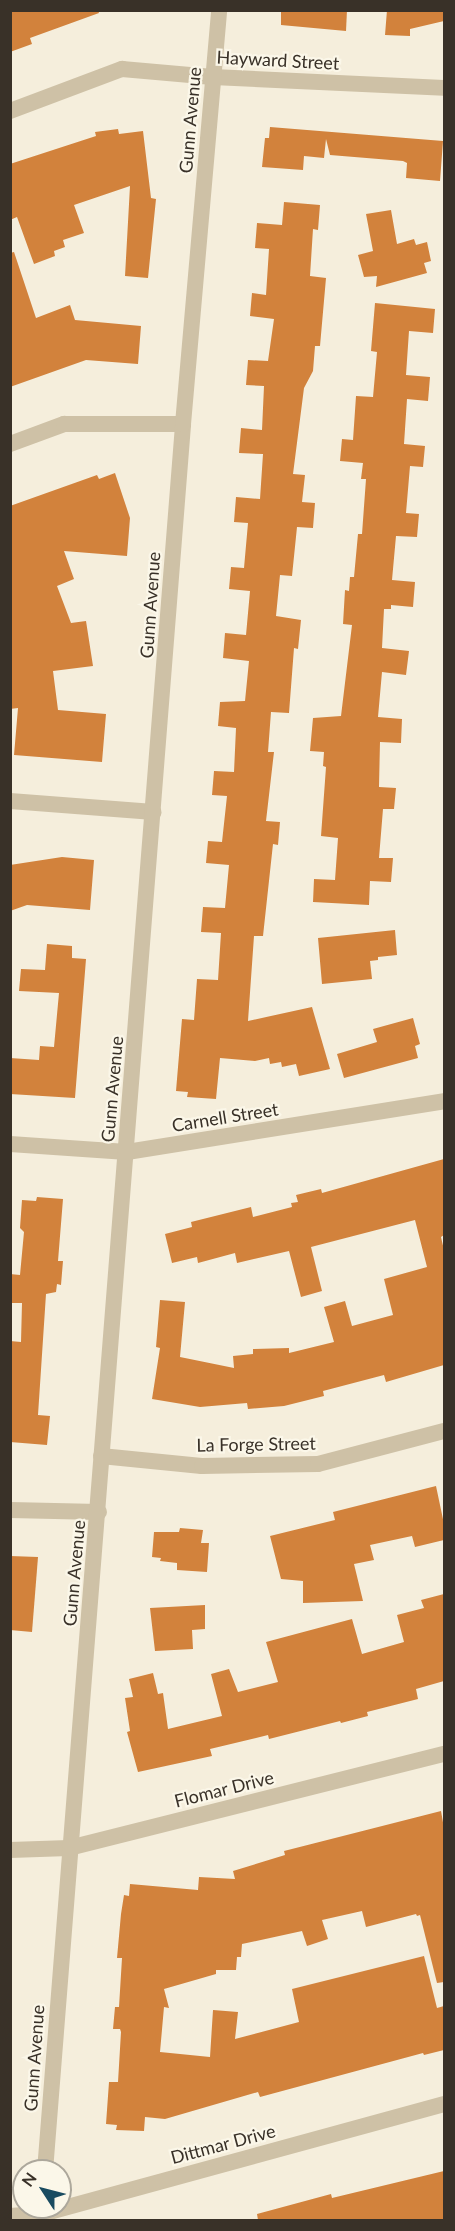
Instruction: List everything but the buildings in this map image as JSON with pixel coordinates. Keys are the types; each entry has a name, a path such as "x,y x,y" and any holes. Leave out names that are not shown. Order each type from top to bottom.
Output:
{"street":[{"name":"Gunn Avenue","path":"46,2159 69,1848 99,1512 183,424 219,10"},
{"name":"Hayward Street","path":"10,111 122,69 213,77 444,88"},
{"path":"10,444 64,424 183,424"},
{"path":"10,801 154,812"},
{"name":"Carnell Street","path":"10,1144 127,1152 444,1101"},
{"name":"La Forge Street","path":"102,1456 202,1466 318,1464 444,1431"},
{"path":"10,1510 99,1512"},
{"name":"Flomar Drive","path":"10,1850 69,1848 444,1754"},
{"name":"Dittmar Drive","path":"72,2206 444,2104"}]}
